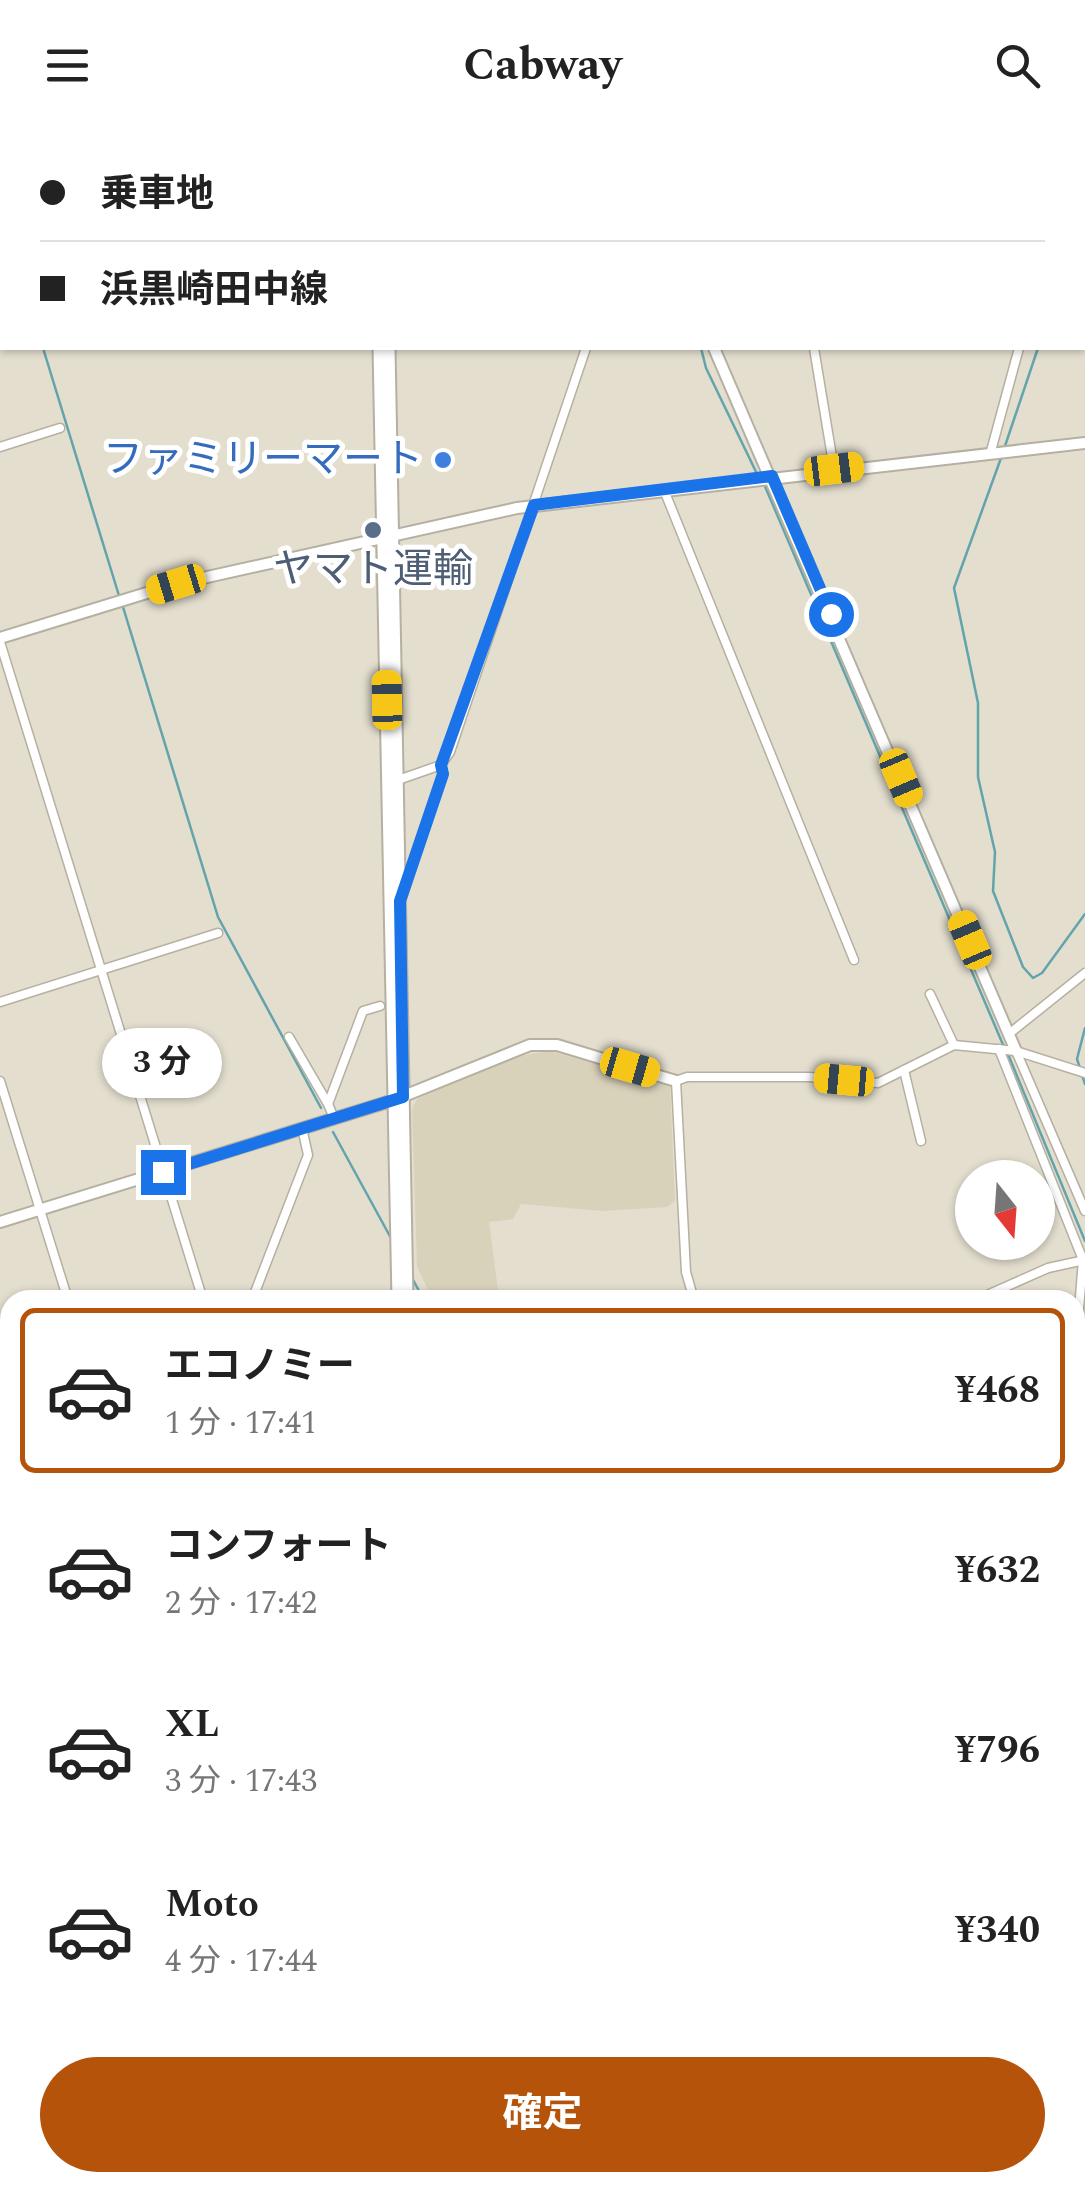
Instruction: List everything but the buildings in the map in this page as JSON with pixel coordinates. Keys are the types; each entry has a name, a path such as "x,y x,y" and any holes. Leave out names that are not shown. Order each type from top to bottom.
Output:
{"main road":[{"path":"379,350 398,780 398,1290"},
{"path":"389,350 399,1099 407,1290"}],"street":[{"path":"400,901 443,774 441,765 585,350"},
{"path":"715,350 1085,1211"},
{"path":"814,350 834,469"},
{"path":"991,450 1018,350"},
{"path":"0,447 60,428"},
{"path":"200,1290 0,640 176,584 534,505 991,450 1085,443"},
{"path":"664,490 854,960"},
{"path":"398,780 441,765"},
{"path":"0,1002 218,933"},
{"path":"1010,1033 1085,972"},
{"path":"930,994 954,1045"},
{"path":"328,1104 363,1011 380,1006"},
{"path":"290,1037 334,1118"},
{"path":"0,1222 399,1099 508,1052 544,1044 676,1081 687,1076 810,1077 878,1083 954,1045 1016,1051 1085,1073"},
{"path":"999,1048 1084,1260 1081,1290"},
{"path":"904,1070 921,1141"},
{"path":"0,1080 65,1290"},
{"path":"676,1081 686,1272 691,1290"},
{"path":"256,1290 308,1155 302,1128"},
{"path":"998,1290 1048,1268 1084,1260"}],"shaded area":[{"path":"549,1051 670,1084 675,1201 667,1207 603,1211 521,1204 513,1219 489,1222 498,1290 428,1290 417,1267 412,1109 417,1099 504,1059"}],"waterway":[{"path":"44,350 120,599"},
{"path":"702,350 706,368 759,478"},
{"path":"1005,446 1037,350"},
{"path":"1001,458 954,588 978,703 978,777 995,852 993,891 1023,967 1033,978 1042,973 1085,914"},
{"path":"764,484 1004,1047"},
{"path":"123,607 218,917 321,1108"},
{"path":"1085,1028 1077,1059 1085,1084"},
{"path":"1008,1054 1085,1241"},
{"path":"333,1132 392,1240"},
{"path":"412,1278 419,1290"}],"place":[{"name":"ファミリーマート","path":"443,460"},
{"name":"ヤマト運輸","path":"373,530"}],"route":[{"path":"163,1172 403,1097 400,901 443,774 441,765 450,752 534,505 772,476 831,614"}]}
